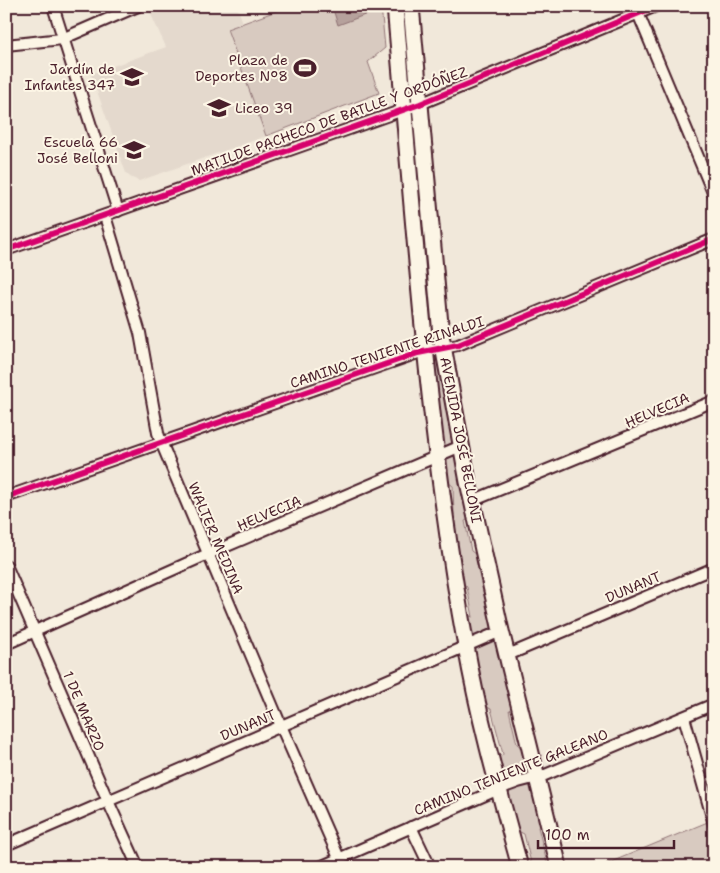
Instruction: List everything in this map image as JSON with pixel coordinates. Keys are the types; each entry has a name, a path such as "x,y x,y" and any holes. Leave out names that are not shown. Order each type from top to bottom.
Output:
{"main road":[{"name":"AVENIDA JOSÉ BELLONI","path":"395,6 425,351 450,553 466,646 499,789 520,867"},
{"name":"AVENIDA JOSÉ BELLONI","path":"411,6 441,336 472,501 501,631 559,867"}],"street":[{"path":"53,6 118,211"},
{"path":"6,45 62,38 138,6"},
{"name":"MATILDE PACHECO DE BATLLE Y ORDÓÑEZ","path":"6,250 420,104 636,10 656,6"},
{"path":"636,10 714,195"},
{"name":"WALTER MEDINA","path":"105,216 140,333 160,442 339,858"},
{"name":"CAMINO TENIENTE RINALDI","path":"6,497 425,351 458,345 714,239"},
{"name":"HELVECIA","path":"472,501 714,401"},
{"name":"HELVECIA","path":"6,644 208,554 461,446"},
{"name":"1 DE MARZO","path":"6,565 138,867"},
{"name":"DUNANT","path":"507,653 515,652 714,568"},
{"name":"DUNANT","path":"6,845 501,631"},
{"name":"CAMINO TENIENTE GALEANO","path":"320,867 499,789 545,775 714,704"},
{"path":"684,717 714,824"},
{"path":"411,827 430,867"}],"shaded area":[{"path":"153,6 237,6 243,23 227,29 266,136 139,181 126,173 91,74 166,47 148,8"},
{"name":"Plaza de Deportes N°8","path":"290,6 381,6 385,48 368,62 379,93 266,136 227,29"},
{"path":"332,6 368,6 370,13 338,25"},
{"path":"410,116 416,117 434,331 430,331"},
{"path":"431,358 443,358 455,441 445,447 442,446"},
{"path":"455,453 474,524 467,520 465,521 471,551 479,557 493,624 488,632 473,638 471,637 464,614 473,617 467,587 458,581 447,512 454,515 453,486 445,480 445,455"},
{"path":"489,640 497,642 518,715 509,710 517,744 526,750 528,772 505,780 502,779 494,752 502,756 503,754 491,709 483,705 473,649 475,646"},
{"path":"530,784 535,786 546,829 538,827 548,867 532,867 524,834 516,830 507,792"},
{"path":"710,821 714,839 713,863 705,867 599,867"}],"cycle path":[{"path":"6,250 420,104 656,6"},
{"path":"6,497 418,353 458,345 714,239"}],"place":[{"name":"Plaza de Deportes N°8","path":"305,68"},
{"name":"Jardín de Infantes 347","path":"132,77"},
{"name":"Liceo 39","path":"219,108"},
{"name":"Escuela 66 José Belloni","path":"134,150"}]}
